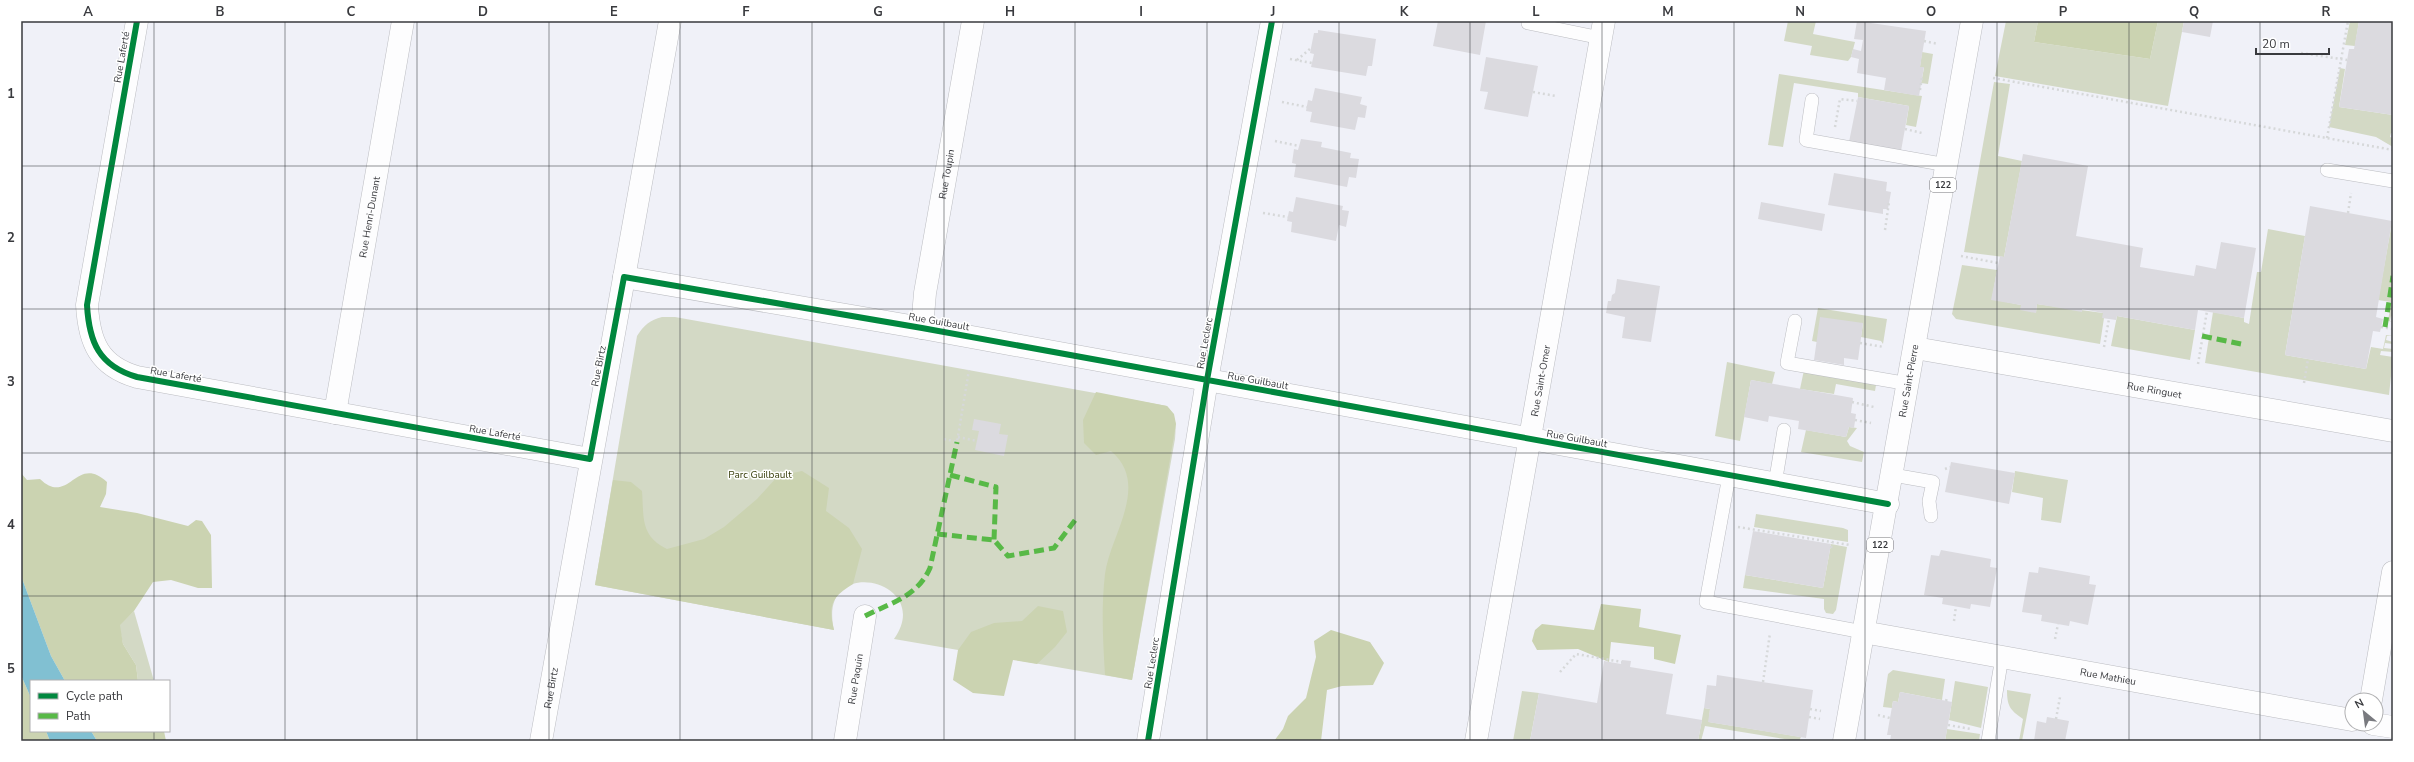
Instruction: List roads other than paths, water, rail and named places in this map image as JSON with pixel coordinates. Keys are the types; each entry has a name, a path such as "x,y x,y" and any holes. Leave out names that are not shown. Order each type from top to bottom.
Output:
{"street":[{"name":"Rue Laferté","path":"137,21 88,292 88,325 94,345 112,366 124,373 590,459"},
{"name":"Rue Henri-Dunant","path":"335,413 403,21"},
{"name":"Rue Birtz","path":"541,741 590,459 670,21"},
{"name":"Rue Toupin","path":"922,328 925,293 973,21"},
{"name":"Rue Leclerc","path":"1148,741 1207,380 1272,21"},
{"name":"Rue Saint-Pierre","path":"1844,741 1863,632 1888,504 1972,21"},
{"name":"Rue Saint-Omer","path":"1476,741 1603,29"},
{"name":"Rue Guilbault","path":"624,277 922,328 1530,440 1888,504"},
{"name":"Rue Ringuet","path":"1915,348 2393,431"},
{"path":"2372,692 2393,572"},
{"name":"Rue Paquin","path":"845,741 865,616"},
{"name":"Rue Mathieu","path":"1863,632 2344,719"}],"lane":[{"path":"1528,21 1528,23 1603,29"},
{"path":"1812,100 1806,140 1947,164"},
{"path":"2327,170 2393,181"},
{"path":"1795,321 1787,363 1909,384"},
{"path":"1775,484 1784,430"},
{"path":"1893,475 1933,482 1929,501 1931,516"},
{"path":"1729,476 1706,602 1863,632"},
{"path":"1988,741 2002,657"}],"water":[{"path":"21,576 51,656 64,680 30,680 30,696 21,675"},
{"path":"46,732 92,732 97,741 50,741"}],"park label":[{"name":"Parc Guilbault","path":"760,474"}]}
